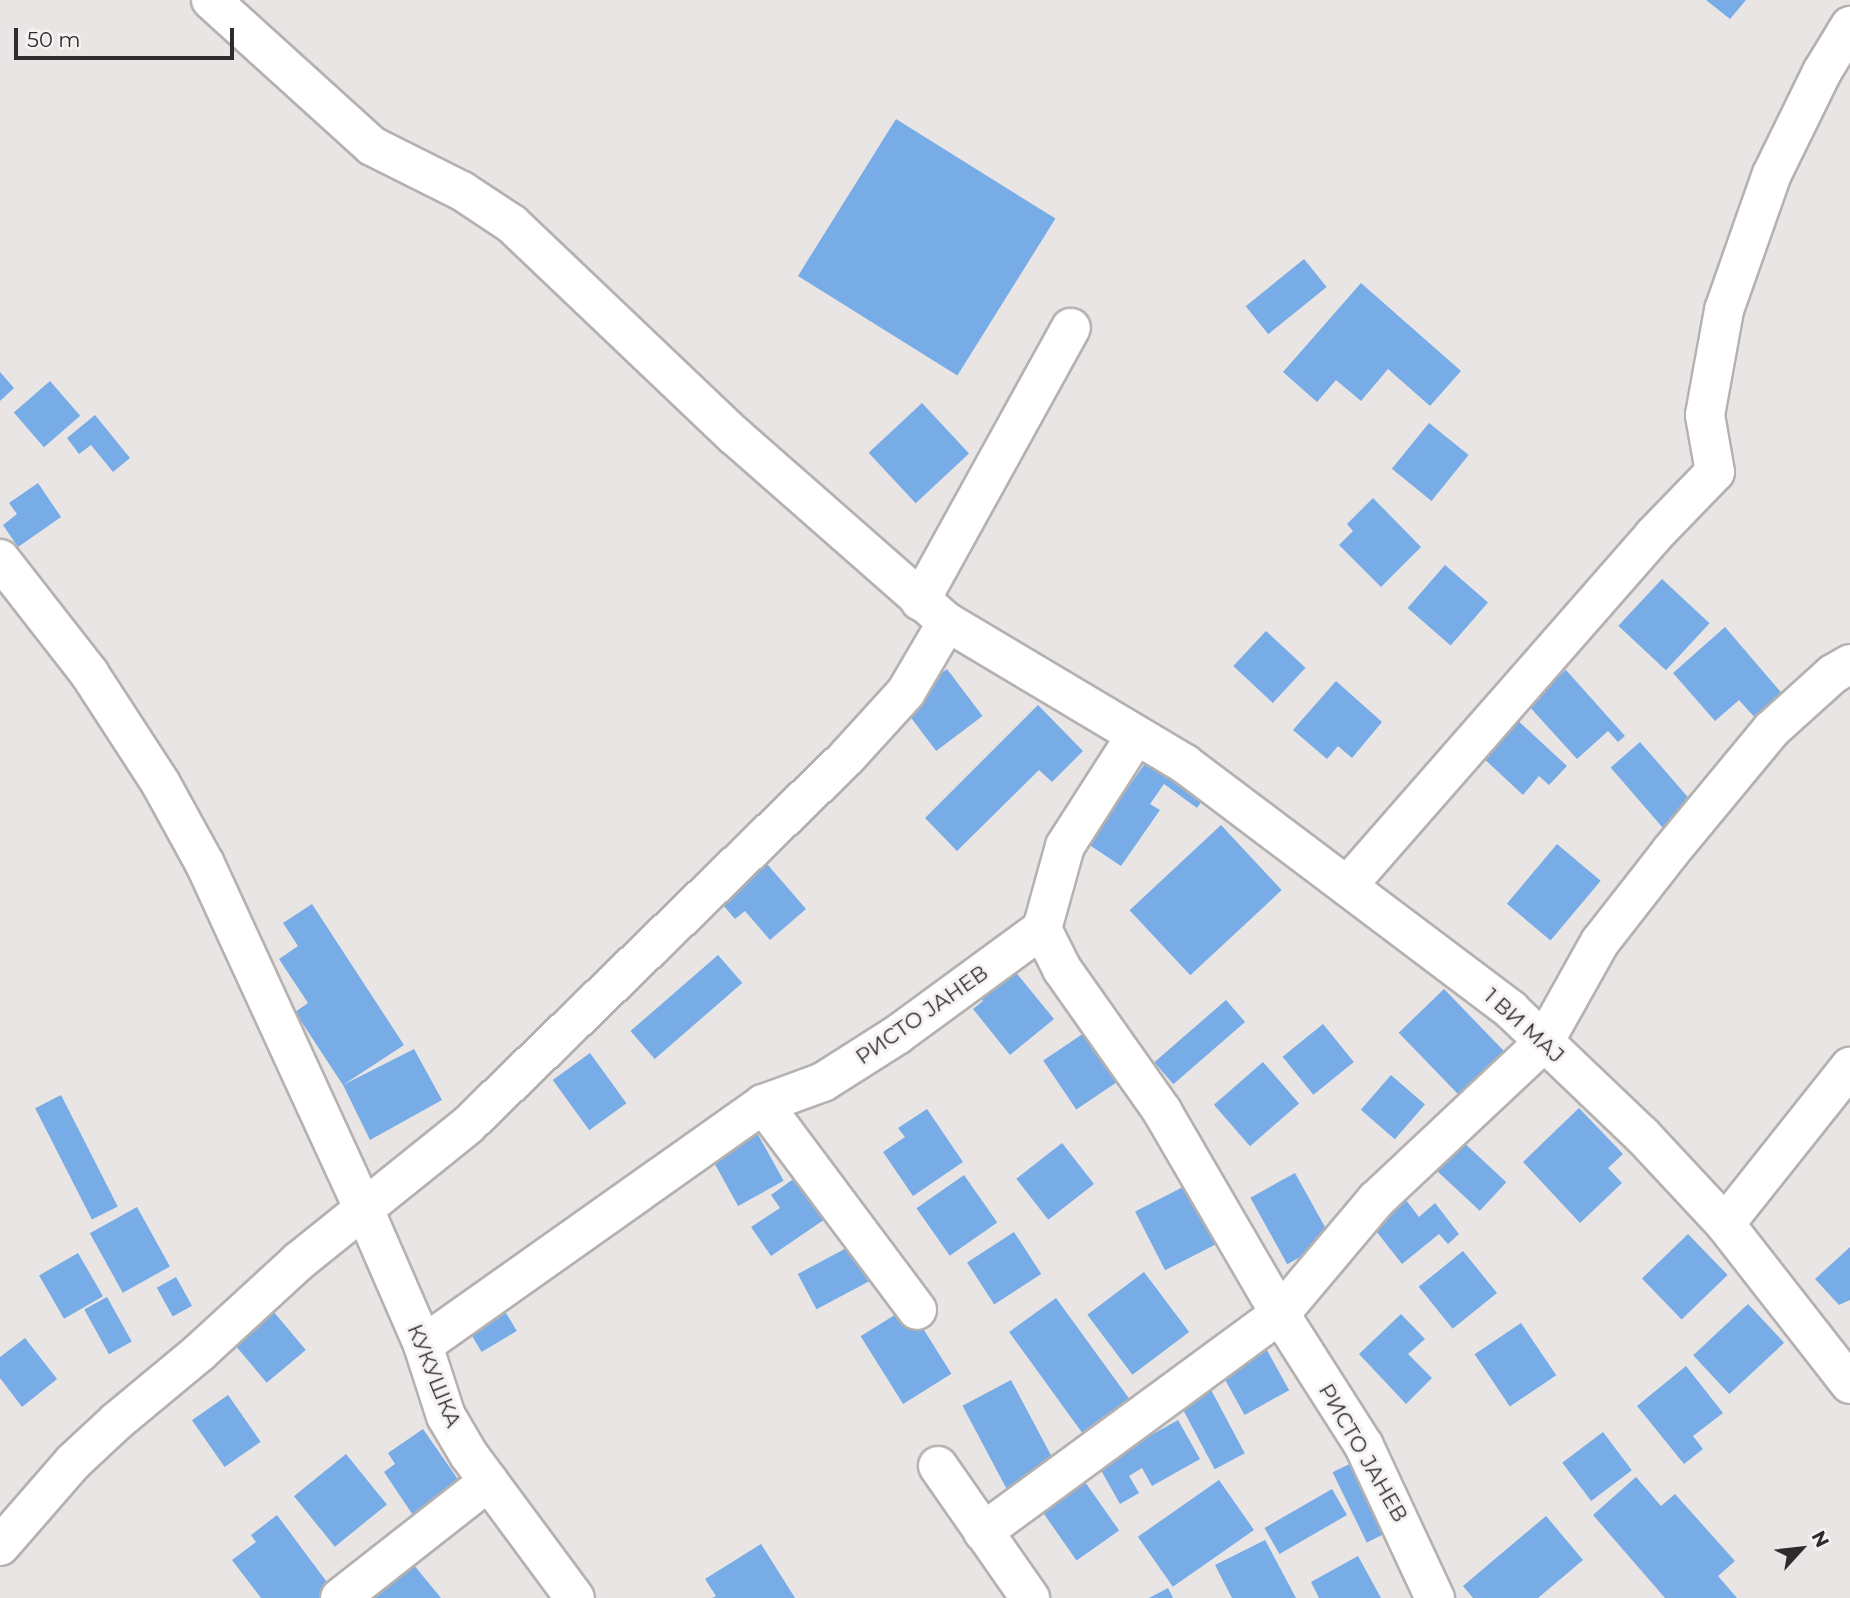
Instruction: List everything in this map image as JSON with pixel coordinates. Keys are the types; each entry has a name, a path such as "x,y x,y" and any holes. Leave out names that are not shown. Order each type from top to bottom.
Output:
{"street":[{"name":"1 ВИ МАЈ","path":"211,0 372,146 462,191 512,224 735,436 933,611 1135,737 1185,764 1511,1010 1642,1135 1725,1224 1850,1384"},
{"path":"1347,886 1653,536 1715,472 1705,415 1724,310 1772,174 1822,72 1850,26"},
{"path":"0,1546 73,1462 117,1421 364,1209 468,1125 846,758 906,692 933,611 1071,328"},
{"name":"КУКУШКА","path":"0,559 89,673 162,784 205,864 364,1209 423,1345 446,1416 489,1481 575,1598"},
{"path":"983,1532 1280,1314 1376,1199 1544,1042 1600,942 1671,851 1771,730 1833,674 1850,664"},
{"path":"1042,929 1065,846 1135,737"},
{"name":"РИСТО ЈАНЕВ","path":"423,1345 763,1104 823,1082 897,1035 1042,929 1062,968 1162,1111 1280,1314 1364,1446 1435,1598"},
{"path":"1725,1224 1850,1068"},
{"path":"763,1104 917,1310"},
{"path":"938,1466 1030,1598"},
{"path":"340,1598 489,1481"}],"building":[{"path":"1706,0 1746,0 1730,19"},
{"path":"896,119 1055,219 957,376 798,276"},
{"path":"1304,259 1327,287 1268,334 1246,306"},
{"path":"1361,283 1461,371 1430,406 1388,369 1361,401 1336,380 1317,402 1283,372"},
{"path":"0,372 14,388 0,401"},
{"path":"50,381 80,416 44,447 14,412"},
{"path":"922,403 969,453 916,503 869,453"},
{"path":"95,415 130,458 113,472 91,445 79,454 67,438"},
{"path":"1429,423 1469,455 1432,501 1392,469"},
{"path":"38,483 61,517 18,547 3,525 17,514 9,503"},
{"path":"1373,498 1421,547 1381,587 1339,545 1353,531 1347,524"},
{"path":"1445,565 1488,602 1451,645 1408,608"},
{"path":"1662,579 1710,623 1666,670 1618,626"},
{"path":"1725,627 1785,697 1758,721 1739,700 1715,721 1673,673"},
{"path":"1266,631 1305,668 1273,703 1233,666"},
{"path":"947,669 983,716 936,751 901,704"},
{"path":"1566,670 1625,736 1618,742 1608,731 1577,759 1527,704"},
{"path":"1336,681 1382,722 1352,758 1338,746 1327,759 1293,730"},
{"path":"1038,705 1083,751 1052,782 1039,770 957,851 925,818"},
{"path":"1513,716 1567,766 1549,785 1539,776 1523,795 1479,754"},
{"path":"1640,742 1693,803 1664,829 1611,768"},
{"path":"1151,755 1207,794 1197,808 1164,784 1150,804 1160,810 1121,866 1088,844"},
{"path":"1221,825 1282,890 1190,975 1130,910"},
{"path":"1557,844 1601,881 1551,940 1507,904"},
{"path":"761,857 806,909 770,940 745,911 735,919 716,897"},
{"path":"312,904 404,1045 343,1085 295,1012 308,1003 279,959 298,946 283,923"},
{"path":"718,955 742,983 655,1059 630,1031"},
{"path":"1005,959 1054,1019 1010,1055 973,1009 983,1001 971,987"},
{"path":"1444,989 1510,1057 1465,1101 1399,1033"},
{"path":"1226,1000 1245,1022 1173,1084 1154,1062"},
{"path":"1323,1024 1354,1062 1313,1095 1283,1057"},
{"path":"1093,1027 1126,1076 1076,1109 1043,1061"},
{"path":"414,1049 442,1100 370,1140 343,1085"},
{"path":"590,1053 626,1103 589,1130 553,1080"},
{"path":"1263,1062 1299,1104 1250,1146 1214,1105"},
{"path":"1391,1075 1425,1105 1395,1139 1361,1110"},
{"path":"61,1095 118,1206 92,1220 35,1108"},
{"path":"1579,1108 1623,1154 1608,1168 1622,1183 1580,1223 1523,1162"},
{"path":"927,1109 963,1162 913,1196 883,1152 905,1137 898,1128"},
{"path":"756,1131 784,1181 738,1206 711,1156"},
{"path":"1461,1140 1506,1182 1480,1211 1434,1169"},
{"path":"1062,1143 1094,1184 1048,1220 1016,1179"},
{"path":"1295,1173 1332,1239 1287,1264 1250,1198"},
{"path":"799,1175 828,1217 771,1256 751,1227 780,1208 771,1195"},
{"path":"964,1175 997,1223 950,1256 916,1208"},
{"path":"1185,1186 1215,1245 1165,1270 1135,1211"},
{"path":"1402,1195 1419,1217 1435,1203 1459,1234 1448,1244 1439,1234 1402,1264 1369,1222"},
{"path":"137,1207 170,1266 123,1293 90,1233"},
{"path":"1014,1232 1041,1274 994,1304 967,1262"},
{"path":"1688,1234 1728,1275 1682,1319 1642,1278"},
{"path":"856,1243 875,1278 817,1309 798,1274"},
{"path":"1850,1247 1850,1300 1839,1305 1815,1279"},
{"path":"1463,1251 1497,1293 1453,1329 1419,1287"},
{"path":"78,1253 103,1296 64,1319 39,1276"},
{"path":"1144,1272 1189,1332 1132,1375 1087,1315"},
{"path":"176,1277 192,1306 173,1317 157,1288"},
{"path":"107,1297 132,1342 109,1354 84,1310"},
{"path":"1056,1298 1129,1398 1082,1432 1009,1332"},
{"path":"1748,1304 1784,1343 1729,1394 1693,1355"},
{"path":"909,1306 951,1374 903,1404 861,1336"},
{"path":"273,1311 306,1350 267,1383 234,1344"},
{"path":"506,1313 517,1331 482,1352 471,1334"},
{"path":"1401,1314 1425,1339 1408,1354 1432,1378 1406,1404 1359,1354"},
{"path":"1521,1323 1556,1375 1510,1407 1475,1354"},
{"path":"25,1338 57,1379 22,1407 0,1378 0,1357"},
{"path":"1263,1343 1289,1390 1245,1415 1218,1368"},
{"path":"1686,1366 1723,1413 1693,1436 1703,1449 1684,1464 1637,1406"},
{"path":"1011,1380 1057,1467 1008,1492 962,1406"},
{"path":"1210,1388 1245,1453 1215,1469 1180,1404"},
{"path":"228,1395 261,1442 225,1467 192,1420"},
{"path":"1178,1420 1200,1459 1152,1486 1142,1468 1129,1476 1139,1493 1120,1504 1098,1465"},
{"path":"423,1429 464,1488 417,1521 384,1472 395,1464 388,1453"},
{"path":"1603,1432 1632,1470 1591,1501 1562,1463"},
{"path":"346,1454 387,1505 335,1547 294,1496"},
{"path":"1364,1457 1398,1527 1367,1542 1333,1472"},
{"path":"1636,1477 1661,1506 1675,1494 1735,1561 1718,1576 1737,1598 1665,1598 1593,1515"},
{"path":"1083,1479 1119,1531 1077,1560 1040,1509"},
{"path":"1219,1480 1254,1530 1173,1587 1138,1537"},
{"path":"1332,1489 1347,1515 1279,1554 1264,1528"},
{"path":"277,1515 332,1589 320,1598 261,1598 232,1560 256,1542 251,1535"},
{"path":"1546,1516 1583,1560 1538,1598 1473,1598 1463,1586"},
{"path":"1265,1540 1296,1598 1232,1598 1215,1565"},
{"path":"761,1544 795,1598 712,1598 716,1596 705,1579"},
{"path":"404,1553 441,1598 353,1598"},
{"path":"1358,1556 1381,1598 1319,1598 1311,1582"},
{"path":"1168,1588 1173,1598 1149,1598"}]}
